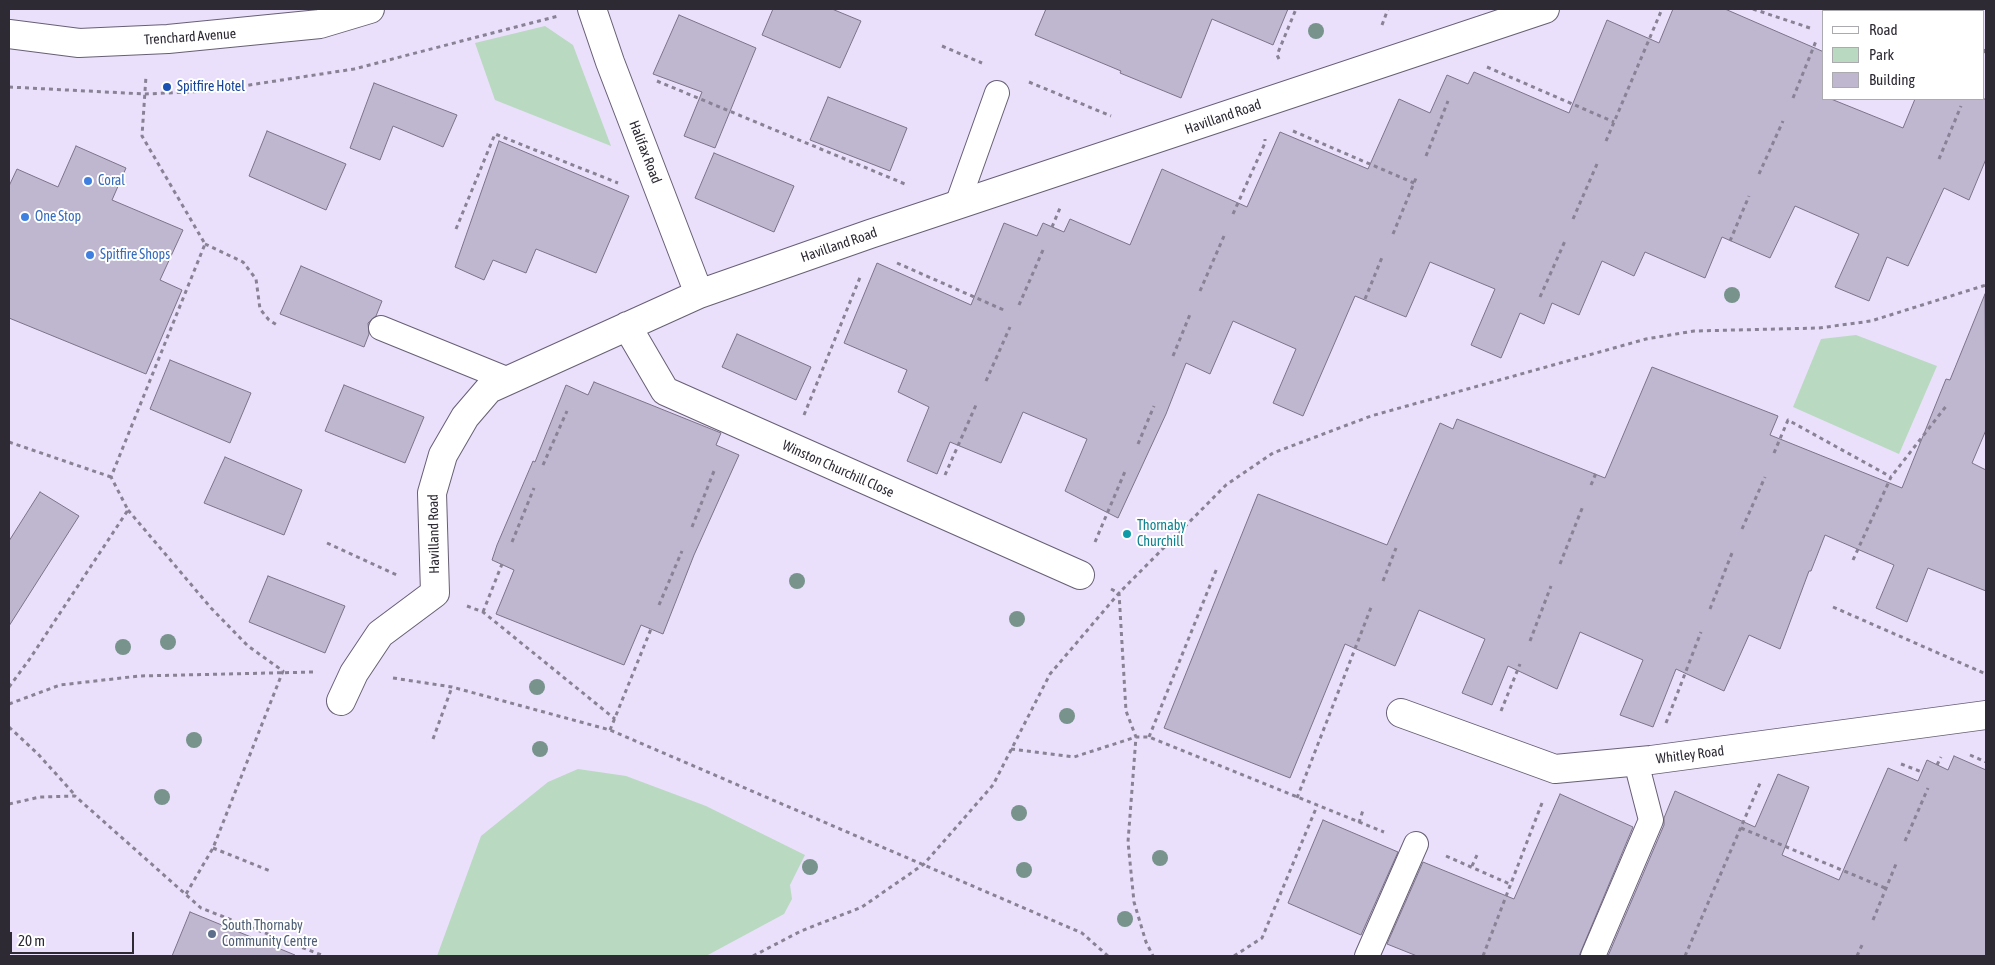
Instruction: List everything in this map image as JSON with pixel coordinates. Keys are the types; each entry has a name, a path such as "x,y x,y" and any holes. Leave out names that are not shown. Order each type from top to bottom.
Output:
{"street":[{"name":"Trenchard Avenue","path":"9,34 79,42 148,40 320,24 370,9"},
{"name":"Halifax Road","path":"592,9 610,62 699,294"},
{"name":"Havilland Road","path":"341,700 354,673 380,634 435,593 432,493 443,455 465,417 489,389 699,294 870,243 957,205 1163,137 1258,111 1288,95 1545,9"},
{"name":"Winston Churchill Close","path":"627,326 665,391 1080,575"},
{"name":"Whitley Road","path":"1401,713 1555,770 1644,761 1986,715"}],"lane":[{"path":"957,205 997,94"},
{"path":"381,328 509,380"},
{"path":"1593,956 1651,820 1644,761"},
{"path":"1367,956 1416,844"}],"path":[{"path":"1288,95 1277,55 1296,9"},
{"path":"1606,141 1662,9"},
{"path":"1753,9 1810,28"},
{"path":"9,87 145,94 210,91 354,69 560,16"},
{"path":"1472,34 1467,58 1614,122"},
{"path":"148,40 142,136 205,244 243,262 256,279 260,309 269,320 277,325"},
{"path":"1793,98 1816,41"},
{"path":"942,46 987,65"},
{"path":"610,62 957,205"},
{"path":"1027,81 1163,137"},
{"path":"1426,156 1448,101"},
{"path":"1938,159 1961,106"},
{"path":"1258,111 1414,183"},
{"path":"1233,214 1265,143 1258,111"},
{"path":"1759,174 1783,121"},
{"path":"456,229 495,134 663,202"},
{"path":"1573,219 1597,164"},
{"path":"1392,234 1416,178"},
{"path":"1730,241 1749,196"},
{"path":"1200,291 1224,236"},
{"path":"1540,297 1565,240"},
{"path":"791,448 870,243 1006,311"},
{"path":"111,477 205,244"},
{"path":"1019,305 1043,250"},
{"path":"1365,299 1383,255"},
{"path":"753,956 801,930 862,907 924,864 992,785 1050,674 1119,592 1226,485 1273,453 1371,416 1646,339 1694,331 1819,328 1871,321 1986,285"},
{"path":"1172,356 1190,312"},
{"path":"986,381 1010,327"},
{"path":"930,509 976,405"},
{"path":"1853,560 1891,477 1947,405"},
{"path":"1138,444 1154,406"},
{"path":"543,465 567,411"},
{"path":"1774,453 1788,420 1891,477"},
{"path":"9,442 111,477 128,510 211,608 248,646 283,671"},
{"path":"1080,575 1126,469"},
{"path":"692,527 714,471"},
{"path":"1591,485 1596,473"},
{"path":"1742,529 1765,477"},
{"path":"512,542 534,488"},
{"path":"1560,564 1583,506"},
{"path":"9,687 29,660 128,510"},
{"path":"327,543 435,593 482,612 615,719"},
{"path":"1383,580 1396,548"},
{"path":"659,605 682,551"},
{"path":"1710,609 1732,554"},
{"path":"482,612 502,564"},
{"path":"1149,737 1217,568"},
{"path":"1530,641 1551,586"},
{"path":"1119,592 1126,711 1136,737 1128,842 1134,902 1146,942 1153,956"},
{"path":"1297,798 1372,604"},
{"path":"1833,608 1986,674"},
{"path":"610,730 651,629"},
{"path":"1644,761 1701,632"},
{"path":"1487,744 1520,664"},
{"path":"186,894 213,848 283,671"},
{"path":"9,704 60,685 139,676 283,671 354,673 452,687 610,730 1082,932 1108,956"},
{"path":"432,739 452,687"},
{"path":"9,727 38,754 75,796 201,908 324,956"},
{"path":"1011,749 1074,757 1136,737 1149,737 1317,806 1472,866 1512,885"},
{"path":"1686,956 1776,744"},
{"path":"1483,956 1555,770"},
{"path":"1905,841 1928,788"},
{"path":"9,804 40,796 75,796"},
{"path":"1234,956 1262,938 1317,806"},
{"path":"1358,822 1363,810"},
{"path":"1741,828 1885,888"},
{"path":"213,848 270,871"},
{"path":"1472,866 1477,855"},
{"path":"1873,920 1896,864"},
{"path":"1857,956 1863,943"}],"green space":[{"path":"545,26 573,45 611,146 495,100 475,43"},
{"path":"1856,335 1937,366 1899,454 1793,407 1821,339"},
{"path":"578,769 626,776 706,806 805,855 790,885 792,899 784,914 706,956 437,956 481,836 548,782"}],"building":[{"path":"773,9 832,9 861,21 840,68 762,35"},
{"path":"1046,9 1288,9 1273,45 1212,19 1181,98 1035,35"},
{"path":"1673,9 1725,9 1822,51 1822,100 1833,100 1903,128 1915,100 1986,99 1986,159 1969,200 1944,188 1908,266 1887,257 1869,301 1835,287 1859,234 1795,206 1770,258 1722,237 1705,278 1645,252 1634,276 1602,261 1579,315 1552,303 1544,324 1520,313 1501,358 1471,345 1495,289 1430,262 1406,317 1355,296 1303,416 1273,403 1296,349 1233,321 1210,374 1186,363 1166,414 1118,518 1065,491 1087,439 1023,412 1001,463 950,442 937,474 907,461 929,407 898,392 907,370 844,343 877,263 971,305 1004,223 1037,236 1043,223 1064,232 1070,219 1130,245 1162,169 1247,207 1280,132 1368,169 1399,99 1430,113 1447,75 1468,84 1474,72 1569,113 1607,20 1659,43"},
{"path":"679,15 756,48 715,148 684,136 702,92 653,74"},
{"path":"374,83 457,115 443,147 393,126 380,160 350,148"},
{"path":"828,97 907,128 890,171 810,140"},
{"path":"267,131 346,164 326,210 249,176"},
{"path":"499,141 629,196 596,273 536,249 526,273 493,260 484,280 455,267"},
{"name":"Spitfire Shops","path":"76,146 126,168 112,200 183,230 160,280 182,290 146,374 9,318 9,186 17,169 58,187"},
{"path":"714,153 794,186 774,232 695,198"},
{"path":"301,266 382,301 376,316 368,323 369,334 364,347 280,314"},
{"path":"1985,294 1986,430 1972,463 1986,470 1986,591 1928,568 1907,622 1876,608 1894,565 1825,535 1811,571 1809,571 1780,649 1749,635 1724,691 1676,669 1653,727 1620,715 1643,660 1580,632 1557,689 1508,666 1492,705 1462,693 1485,639 1419,610 1395,666 1345,644 1290,778 1164,728 1258,494 1387,545 1440,423 1453,429 1457,419 1605,478 1652,367 1778,416 1770,435 1902,488 1946,379 1950,380"},
{"path":"737,334 811,367 796,400 722,367"},
{"path":"170,360 251,393 230,443 150,409"},
{"path":"594,382 721,433 716,445 739,455 694,555 663,634 641,625 624,665 496,614 514,570 492,560 497,545 533,461 535,462 566,385 588,395"},
{"path":"344,385 424,417 405,463 325,431"},
{"path":"225,457 302,490 284,535 204,503"},
{"path":"40,492 79,516 9,626 9,541"},
{"path":"268,576 345,606 325,653 249,622"},
{"path":"1954,756 1986,770 1986,956 1608,956 1664,825 1664,818 1675,791 1755,827 1778,774 1809,787 1782,855 1839,880 1888,768 1918,781 1927,760 1948,770"},
{"path":"1560,794 1633,827 1579,956 1417,956 1387,944 1423,862 1514,899"},
{"path":"1323,820 1398,852 1361,935 1288,903"},
{"name":"South Thornaby Community Centre","path":"190,912 295,955 295,956 172,956"}],"place":[{"name":"Spitfire Hotel","path":"167,87"},
{"name":"Coral","path":"88,181"},
{"name":"One Stop","path":"25,217"},
{"name":"Spitfire Shops","path":"90,255"},
{"name":"Thornaby Churchill","path":"1127,534"},
{"name":"South Thornaby Community Centre","path":"212,934"}]}
